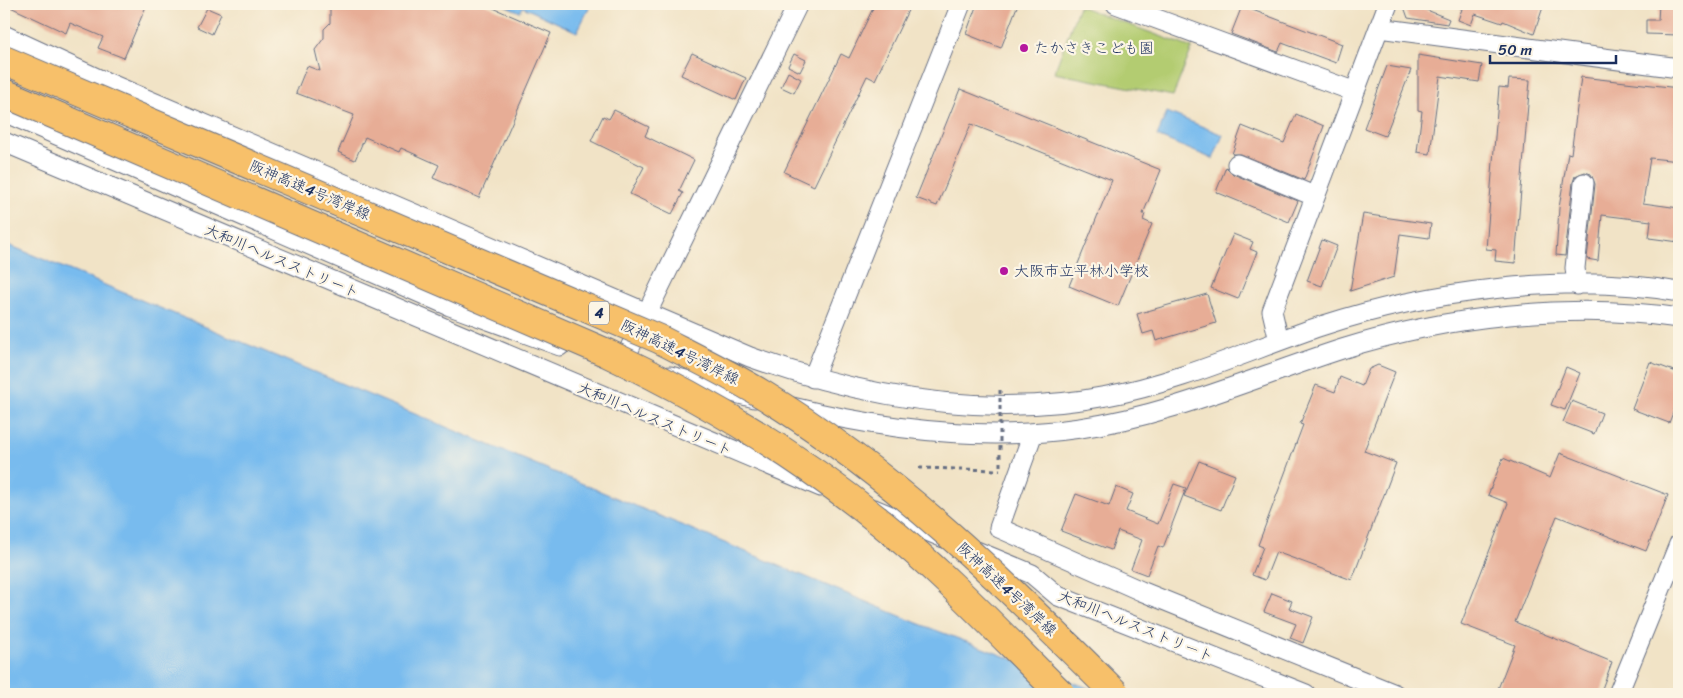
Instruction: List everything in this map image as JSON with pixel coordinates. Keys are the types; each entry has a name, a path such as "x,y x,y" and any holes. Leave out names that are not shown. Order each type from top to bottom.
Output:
{"highway":[{"name":"阪神高速4号湾岸線","path":"4,60 659,339 762,394 850,454 919,509 1008,587 1116,694"},
{"name":"4","path":"4,93 582,341 677,386 775,445 881,522 950,584 1061,694"}],"street":[{"path":"622,364 798,4"},
{"path":"813,378 961,4"},
{"path":"1116,4 1354,91"},
{"path":"1279,341 1272,311 1388,4"},
{"path":"1379,28 1679,68"},
{"path":"4,35 99,79 750,357 813,378 906,399 958,405 1011,406 1059,403 1152,386 1279,341 1376,310 1440,297 1536,286 1577,285 1624,286 1679,292"},
{"path":"4,112 450,306 564,347 622,364 826,415 902,428 988,434 1034,433 1081,428 1164,410 1343,349 1424,328 1470,320 1561,313 1618,313 1679,318"},
{"name":"大和川ヘルスストリート","path":"4,142 698,437 1032,574 1058,596 1306,694"},
{"path":"1237,164 1314,196"},
{"path":"1577,285 1575,268 1584,183"},
{"path":"1034,433 999,528 1141,591 1396,694"},
{"path":"1618,694 1679,544"}],"path":[{"path":"919,468 1000,470 1000,390"}],"green space":[{"path":"1079,6 1192,48 1173,96 1054,73"}],"water":[{"path":"502,4 591,4 577,32 523,7 520,12"},
{"path":"1167,112 1223,135 1213,159 1157,136"},
{"path":"4,243 917,623 1104,694 4,694"}],"building":[{"path":"4,4 147,4 124,58 98,48 103,37 70,23 66,33"},
{"path":"330,4 484,4 551,33 479,198 433,178 439,165 401,148 399,152 365,137 355,160 338,152 354,115 296,93 307,66 320,71 315,50 324,38 324,29 330,23"},
{"path":"875,4 911,4 875,80 867,76 814,186 784,172 841,54 849,58"},
{"path":"977,4 1018,4 1001,48 966,34"},
{"path":"1403,4 1412,4 1449,19 1447,24 1408,18"},
{"path":"1452,4 1544,4 1534,34 1503,21 1502,23 1475,14 1471,25 1458,20 1462,9"},
{"path":"1659,4 1679,4 1679,35 1646,34 1646,20 1658,20"},
{"path":"1242,6 1342,44 1336,63 1282,43 1278,52 1231,34"},
{"path":"207,8 221,14 212,34 197,27"},
{"path":"692,53 746,78 736,100 681,75"},
{"path":"794,54 806,60 800,72 788,66"},
{"path":"1418,55 1482,65 1479,82 1440,76 1430,154 1417,152 1422,111 1418,110"},
{"path":"1387,66 1411,70 1385,136 1364,128"},
{"path":"788,72 801,79 794,93 781,87"},
{"path":"1581,77 1679,88 1679,161 1650,158 1643,203 1679,208 1679,242 1649,238 1651,221 1602,215 1598,261 1587,259 1595,184 1591,174 1585,172 1575,176 1573,182 1565,256 1556,255 1559,208 1568,153 1571,154"},
{"path":"1509,79 1530,80 1515,263 1495,261 1496,250 1486,249 1499,87 1508,88"},
{"path":"960,89 1161,170 1143,214 1145,214 1143,220 1152,224 1118,306 1069,286 1112,180 971,124 937,206 916,198"},
{"path":"614,110 649,127 645,136 694,160 679,191 683,193 672,214 630,194 644,167 591,141 603,116 609,119"},
{"path":"1296,114 1324,126 1304,180 1241,154 1232,154 1242,126 1284,143"},
{"path":"1226,167 1233,174 1298,201 1289,222 1216,192"},
{"path":"1363,214 1431,224 1429,238 1400,234 1394,277 1350,291"},
{"path":"1233,234 1253,242 1250,249 1257,252 1238,299 1211,288"},
{"path":"1322,240 1337,246 1322,286 1307,281"},
{"path":"1207,294 1216,323 1156,341 1153,331 1143,334 1137,314"},
{"path":"1650,362 1679,373 1679,397 1669,423 1632,409"},
{"path":"1378,365 1395,372 1364,451 1396,463 1352,580 1276,552 1265,580 1252,575 1263,547 1258,545 1303,425 1300,424 1316,385 1335,392 1340,377 1362,386 1369,369"},
{"path":"1566,367 1580,373 1565,410 1551,405"},
{"path":"1572,401 1602,413 1594,434 1563,422"},
{"path":"1560,453 1668,495 1646,551 1557,516 1515,622 1612,662 1600,694 1496,694 1515,645 1461,624 1508,503 1488,495 1503,458 1550,478"},
{"path":"1199,461 1235,475 1221,510 1184,496"},
{"path":"1174,484 1186,488 1163,548 1158,546 1147,575 1131,569 1142,540 1118,531 1111,550 1061,531 1076,494 1109,506 1116,487 1133,494 1126,511 1158,524"},
{"path":"1272,593 1292,601 1289,608 1313,617 1303,643 1290,638 1296,624 1264,612"}],"place":[{"name":"たかさきこども園","path":"1024,48"},
{"name":"大阪市立平林小学校","path":"1004,271"}]}
